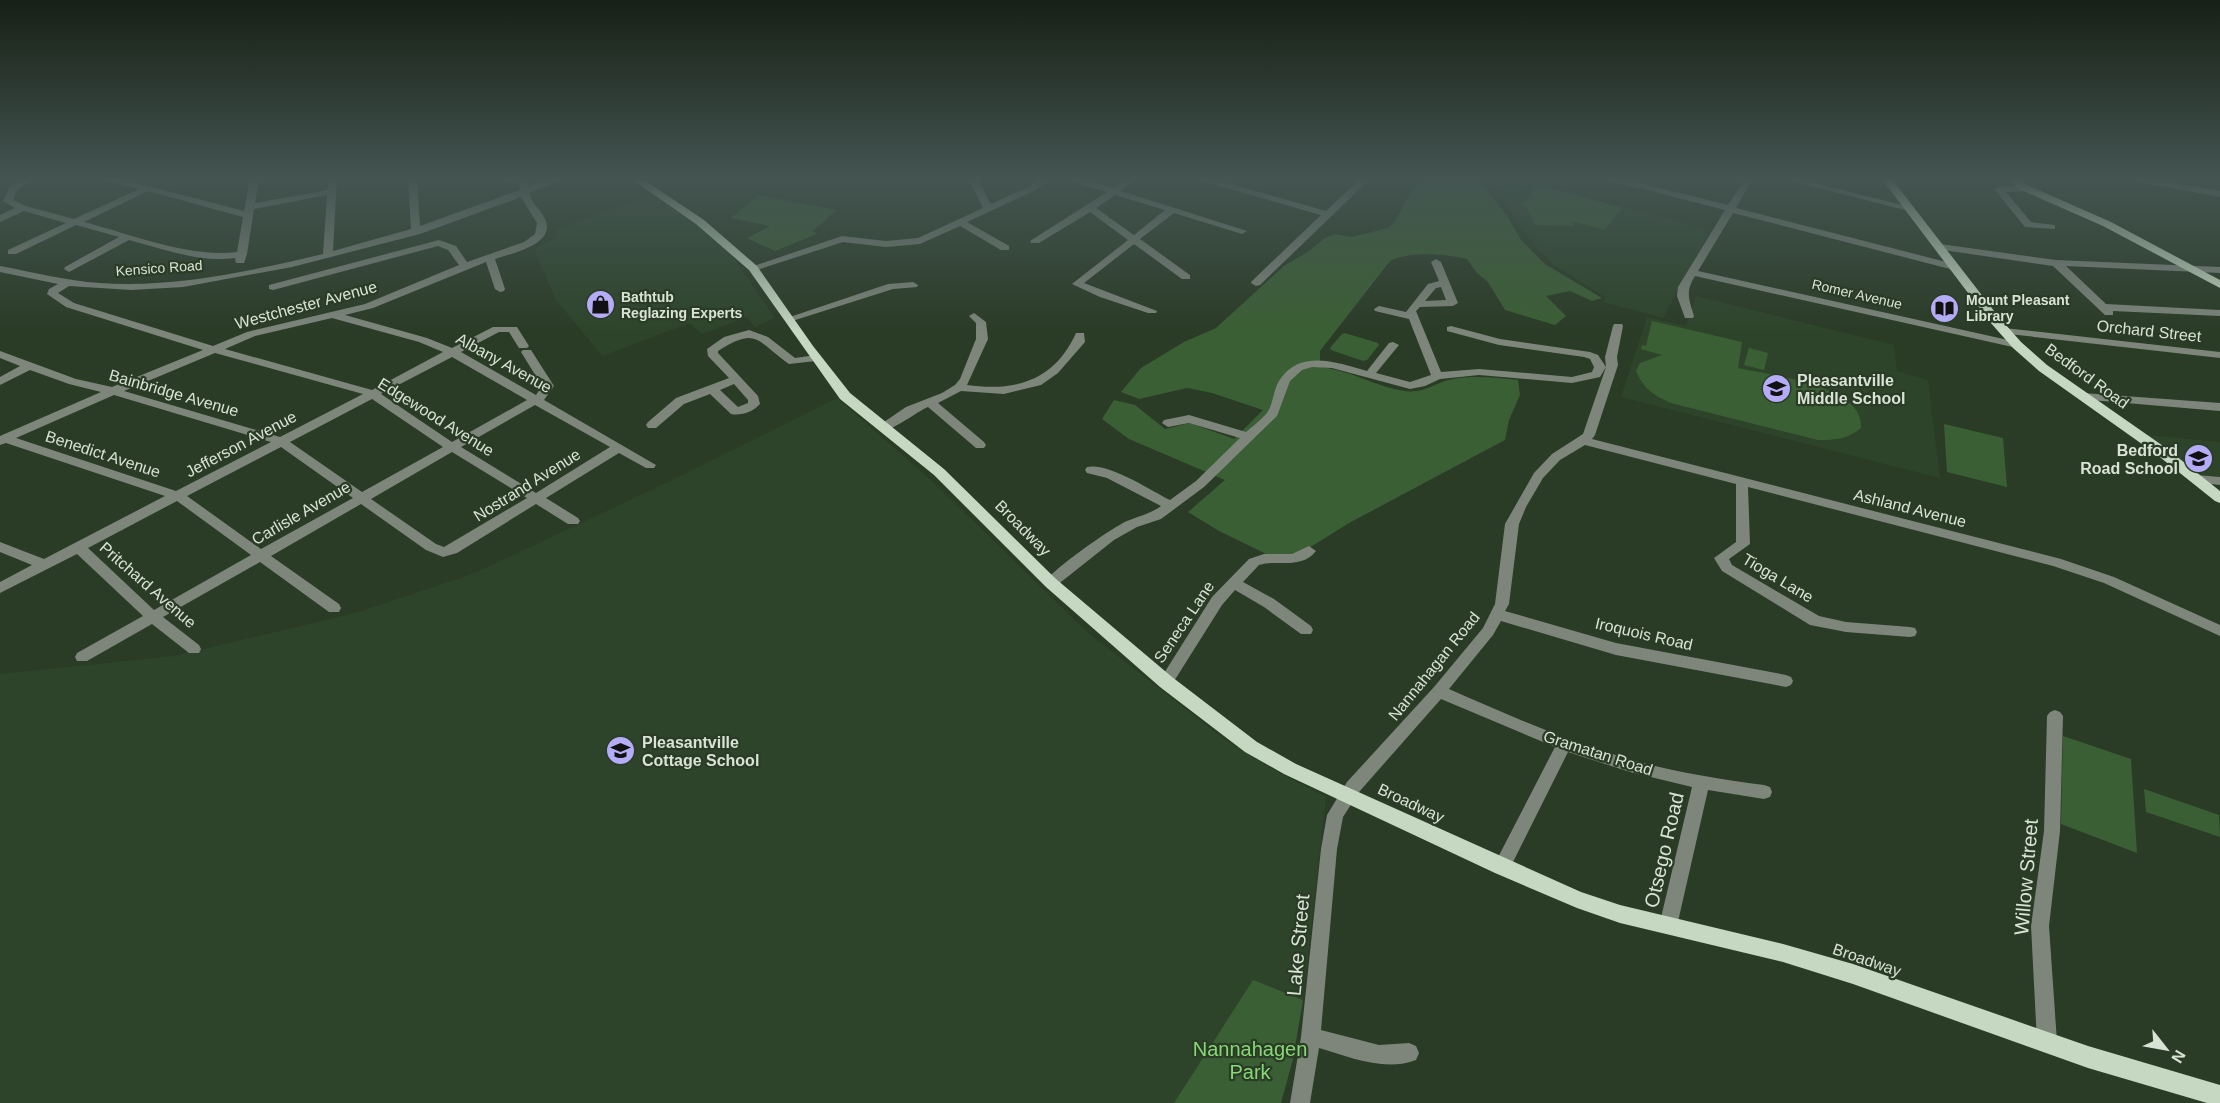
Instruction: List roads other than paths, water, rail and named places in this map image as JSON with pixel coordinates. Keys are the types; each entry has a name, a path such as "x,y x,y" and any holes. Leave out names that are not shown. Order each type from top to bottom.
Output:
{"main road":[{"name":"Broadway","path":"708,229 753,268 845,396 939,472 1051,583 1166,682 1251,747 1290,769 1577,899 1620,914 1822,964 2088,1057 2220,1096"},
{"name":"Bedford Road","path":"1926,229 2017,345 2083,397 2220,498"},
{"path":"2118,229 2220,285"}],"street":[{"path":"12,252 60,229"},
{"path":"106,229 205,257 242,254"},
{"path":"238,272 245,229"},
{"path":"328,254 329,229"},
{"name":"Kensico Road","path":"0,269 68,282 99,286 139,287 238,272 328,254 414,229"},
{"name":"Westchester Avenue","path":"3,440 250,334 369,306 393,298 465,266 528,244 538,239 543,229"},
{"path":"753,268 842,239 886,244 920,242 945,229"},
{"path":"971,229 1005,248"},
{"path":"1035,241 1054,229"},
{"path":"1120,229 1186,277"},
{"path":"1147,229 1077,284 1152,311"},
{"path":"1237,229 1242,231"},
{"path":"1256,283 1311,229"},
{"path":"1689,316 1682,296 1691,272 1718,229"},
{"path":"1810,229 1954,267"},
{"path":"69,269 128,236"},
{"path":"273,287 439,243 452,248 465,266"},
{"path":"1940,247 2056,263 2220,270"},
{"path":"489,257 500,289"},
{"path":"1436,262 1453,303 1418,304 1413,305 1411,311 1437,376"},
{"name":"Kensico Road","path":"0,263 76,278 113,281 238,272"},
{"path":"2056,263 2111,316"},
{"name":"Romer Avenue","path":"1691,272 2017,345"},
{"name":"Edgewood Avenue","path":"68,282 52,294 56,298 213,349 345,384 373,394 452,447 573,521"},
{"path":"1418,304 1432,286 1445,283"},
{"path":"789,319 892,286 914,285"},
{"path":"2103,307 2220,313"},
{"path":"1379,309 1413,316"},
{"name":"Albany Avenue","path":"331,314 423,340 452,352 650,465"},
{"path":"885,427 910,410 930,403 959,387 965,380 982,339 981,322 974,316"},
{"path":"1583,441 1589,435 1612,365 1612,352 1618,326"},
{"name":"Jefferson Avenue","path":"0,588 497,329 513,329 548,386 544,394 537,399"},
{"path":"1051,583 1108,537 1132,524 1156,516 1200,484 1273,413 1285,380 1298,368 1321,363 1410,386 1421,384 1437,376 1479,372 1572,380 1596,375 1600,367 1594,357 1586,354 1503,343 1451,329"},
{"name":"Orchard Street","path":"2004,331 2220,355"},
{"path":"712,389 732,410 746,409 754,401 712,354 713,349 744,334 762,336 793,362 816,358"},
{"path":"959,387 998,390 1017,388 1037,382 1046,377 1076,347 1080,335"},
{"path":"1369,375 1393,345"},
{"name":"Bainbridge Avenue","path":"0,354 73,382 113,391 281,441 431,547 443,552 452,550"},
{"path":"0,382 28,366"},
{"path":"652,425 680,401 735,380"},
{"path":"2083,397 2220,407"},
{"name":"Carlisle Avenue","path":"82,657 537,399"},
{"path":"930,403 980,445"},
{"path":"1168,423 1189,418 1250,437"},
{"name":"Benedict Avenue","path":"3,440 178,496 334,608"},
{"name":"Ashland Avenue","path":"1583,441 2056,562 2109,580 2220,631"},
{"name":"Nannahagan Road","path":"1347,795 1439,691 1488,631 1502,604 1512,524 1520,507 1538,476 1556,457 1583,441"},
{"name":"Nostrand Avenue","path":"452,550 618,448"},
{"path":"1090,470 1111,475 1172,506"},
{"path":"2196,479 2220,481"},
{"name":"Tioga Lane","path":"1742,482 1743,544 1721,558 1727,568 1815,621 1846,627 1910,632"},
{"path":"0,547 45,565"},
{"name":"Pritchard Avenue","path":"78,548 153,617 194,649"},
{"name":"Seneca Lane","path":"1166,682 1217,601 1254,562 1264,559 1294,559 1309,551"},
{"name":"Seneca Lane","path":"1233,583 1269,603 1306,630"},
{"name":"Iroquois Road","path":"1496,614 1616,649 1786,681"},
{"name":"Gramatan Road","path":"1439,691 1564,744 1610,760 1701,783 1764,792"},
{"name":"Willow Street","path":"2047,1042 2040,926 2052,831 2055,716"},
{"path":"1502,867 1564,744"},
{"name":"Otsego Road","path":"1668,926 1701,783"},
{"name":"Lake Street","path":"1300,1103 1311,1036 1329,849 1335,815 1347,795"},
{"path":"1311,1036 1379,1055 1409,1053"}],"place":[{"name":"Bathtub Reglazing Experts","path":"600,305"},
{"name":"Mount Pleasant Library","path":"1945,308"},
{"name":"Pleasantville Middle School","path":"1776,389"},
{"name":"Bedford Road School","path":"2199,459"},
{"name":"Pleasantville Cottage School","path":"621,751"}],"park label":[{"name":"Nannahagen Park","path":"1250,1060"}]}
